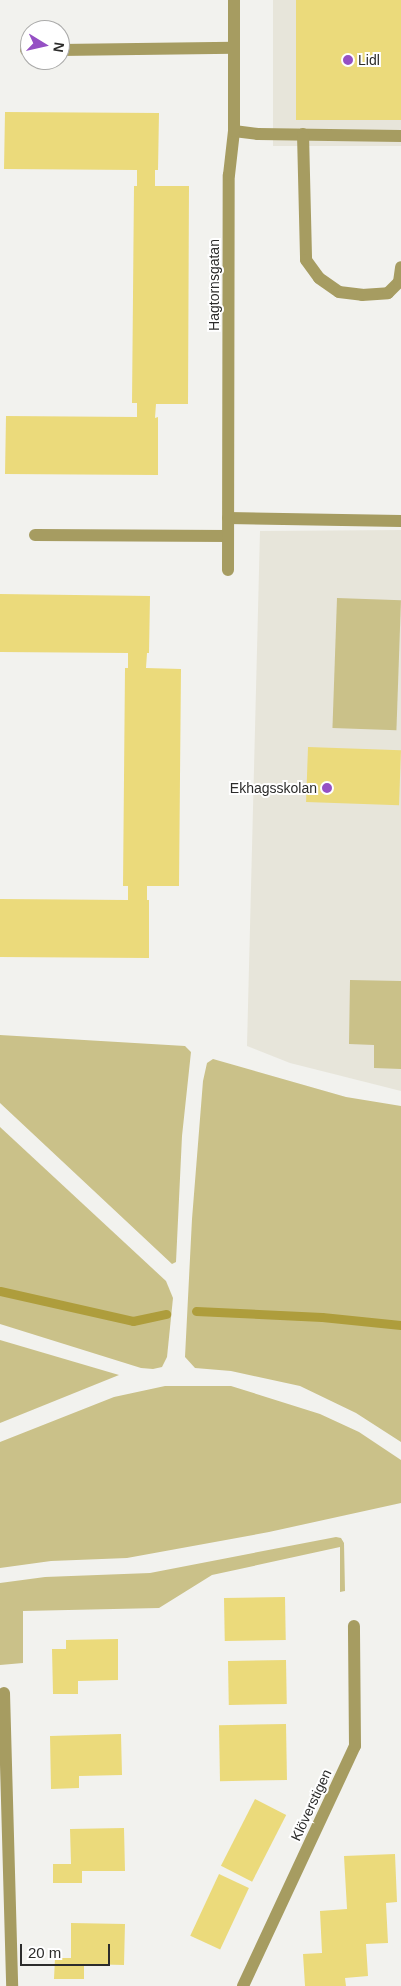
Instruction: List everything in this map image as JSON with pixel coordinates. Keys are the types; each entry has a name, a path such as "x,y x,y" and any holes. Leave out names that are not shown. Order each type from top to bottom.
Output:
{"street":[{"name":"Hagtornsgatan","path":"228,570 229,175 234,130 234,0"},
{"path":"70,50 234,48"},
{"path":"234,130 258,134 401,136"},
{"path":"303,134 306,260 319,278 339,292 362,295 388,292 399,282 401,268"},
{"path":"228,518 401,521"},
{"path":"36,535 228,536"},
{"name":"Klöverstigen","path":"243,1986 355,1746 354,1626"},
{"path":"4,1693 12,1986"}],"shaded area":[{"name":"Lidl","path":"273,0 401,0 401,146 273,146"},
{"name":"Ekhagsskolan","path":"401,530 401,1091 290,1063 247,1046 260,531"},
{"path":"337,598 401,600 396,730 332,728"},
{"path":"350,980 401,981 401,1069 374,1068 374,1045 349,1044"},
{"path":"0,1035 185,1046 191,1052 182,1136 176,1262 172,1264 0,1103"},
{"path":"213,1059 346,1097 401,1106 401,1442 356,1413 300,1386 231,1371 195,1368 185,1357 192,1219 203,1081 207,1063"},
{"path":"0,1127 166,1281 173,1298 167,1357 162,1367 153,1369 141,1368 0,1324"},
{"path":"0,1340 119,1375 0,1423"},
{"path":"165,1386 231,1386 320,1414 359,1432 401,1460 401,1503 269,1532 127,1558 51,1561 0,1568 0,1442 114,1397"},
{"path":"336,1537 341,1538 344,1543 345,1591 340,1592 340,1547 212,1575 159,1608 23,1611 23,1663 0,1665 0,1583 45,1577 150,1573"}],"building":[{"name":"Lidl","path":"296,0 401,0 401,120 296,120"},
{"path":"5,112 159,113 158,170 155,170 155,186 189,186 188,404 156,404 155,418 158,417 158,475 5,474 6,416 137,417 137,403 132,403 134,186 137,186 137,170 4,169"},
{"path":"0,594 150,596 149,653 147,653 146,668 181,669 179,886 147,886 147,900 149,900 149,958 0,957 0,899 128,900 128,886 123,886 125,668 128,668 128,653 0,652"},
{"path":"308,747 401,750 399,805 306,802"},
{"path":"285,1597 286,1640 225,1641 224,1598"},
{"path":"118,1639 118,1680 78,1681 78,1694 53,1694 52,1649 66,1649 66,1640"},
{"path":"286,1660 287,1704 229,1705 228,1661"},
{"path":"286,1724 287,1780 220,1781 219,1725"},
{"path":"121,1734 122,1775 79,1776 79,1788 51,1789 50,1736"},
{"path":"255,1799 286,1815 252,1882 221,1866"},
{"path":"124,1828 125,1871 82,1871 82,1883 53,1883 53,1864 71,1864 70,1829"},
{"path":"395,1854 397,1902 386,1903 388,1943 366,1944 368,1976 345,1978 346,1986 305,1986 303,1954 322,1953 320,1911 347,1909 344,1856"},
{"path":"219,1874 249,1888 220,1950 190,1936"},
{"path":"71,1923 125,1924 124,1965 84,1964 84,1979 54,1979 55,1958 71,1958"}],"waterway":[{"path":"0,1291 133,1321 166,1314"},
{"path":"196,1311 322,1317 401,1325"}],"place":[{"name":"Lidl","path":"348,60"},
{"name":"Ekhagsskolan","path":"327,788"}]}
